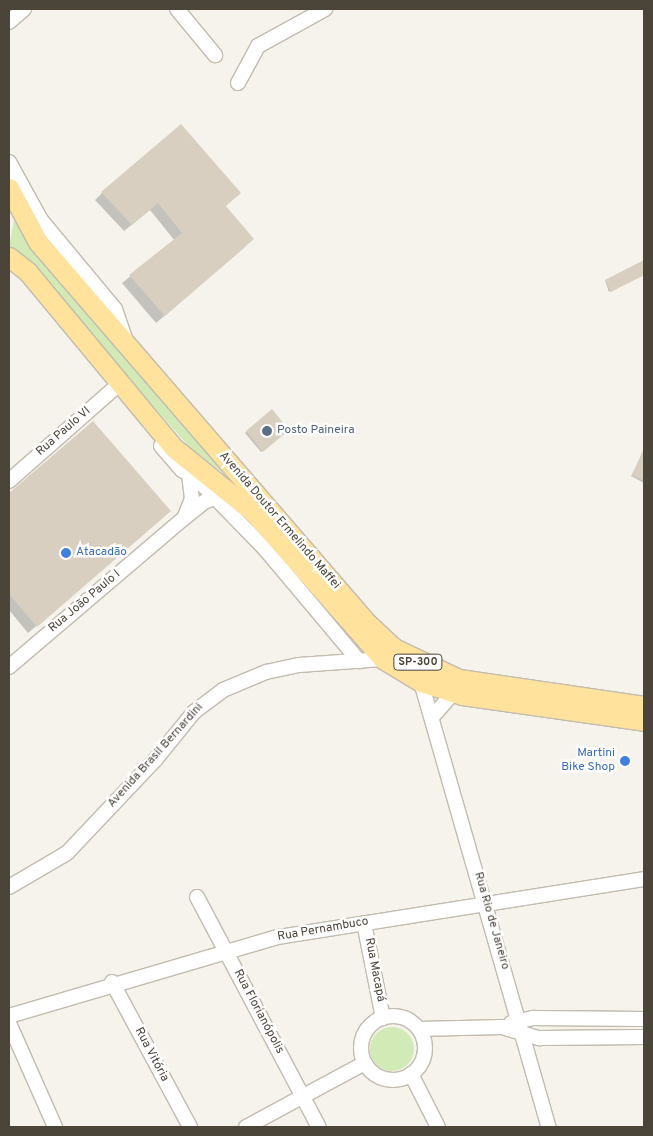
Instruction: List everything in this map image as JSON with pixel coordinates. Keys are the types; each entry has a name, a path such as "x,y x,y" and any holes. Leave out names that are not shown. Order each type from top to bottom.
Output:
{"main road":[{"name":"Avenida Doutor Ermelindo Maffei","path":"10,195 38,242 367,623 394,648 459,679 644,706"},
{"name":"Avenida Doutor Ermelindo Maffei","path":"9,258 27,271 150,420 183,456 222,494 253,512 383,659 421,682 454,692 644,721"}],"street":[{"path":"9,22 24,9"},
{"path":"177,9 215,55"},
{"path":"238,84 258,46 326,9"},
{"path":"9,162 41,220 116,310 127,345"},
{"name":"Rua Paulo VI","path":"9,481 120,383"},
{"path":"150,420 151,434 194,478 222,494 359,661"},
{"name":"Rua João Paulo I","path":"183,519 192,500 194,478"},
{"name":"Rua João Paulo I","path":"9,667 183,519 222,494"},
{"name":"Avenida Brasil Bernardini","path":"9,887 66,853 204,701 266,672 383,659"},
{"name":"Rua Rio de Janeiro","path":"421,682 434,715 549,1127"},
{"path":"434,715 454,692"},
{"name":"Rua Pernambuco","path":"9,1016 112,982 278,938 644,879"},
{"name":"Rua Florianópolis","path":"196,896 319,1127"},
{"name":"Rua Macapá","path":"364,923 383,1018"},
{"name":"Rua Vitória","path":"112,982 190,1127"},
{"path":"383,1018 405,1018 419,1029 425,1053 411,1074 388,1079 365,1062 364,1036 383,1018"},
{"path":"419,1029 502,1027 519,1020 644,1020"},
{"path":"9,1023 56,1127"},
{"path":"502,1027 523,1035 644,1037"},
{"path":"246,1127 365,1062"},
{"path":"411,1074 438,1127"}],"green space":[{"path":"14,220 24,235 241,486 190,448 25,259 9,247"},
{"path":"388,1027 396,1027 408,1033 414,1049 408,1065 396,1071 388,1071 376,1065 370,1053 370,1045 376,1033"}],"building":[{"path":"181,124 241,193 226,206 254,239 165,316 129,275 182,233 158,203 132,225 101,192"},
{"path":"644,260 644,275 611,292 605,280"},
{"name":"Posto Paineira","path":"272,409 289,430 263,452 246,431"},
{"name":"Atacadão","path":"93,421 171,511 37,627 9,594 9,493"},
{"path":"644,448 644,481 632,475"}],"place":[{"name":"Posto Paineira","path":"267,431"},
{"name":"Atacadão","path":"66,553"},
{"name":"Martini Bike Shop","path":"625,761"}]}
